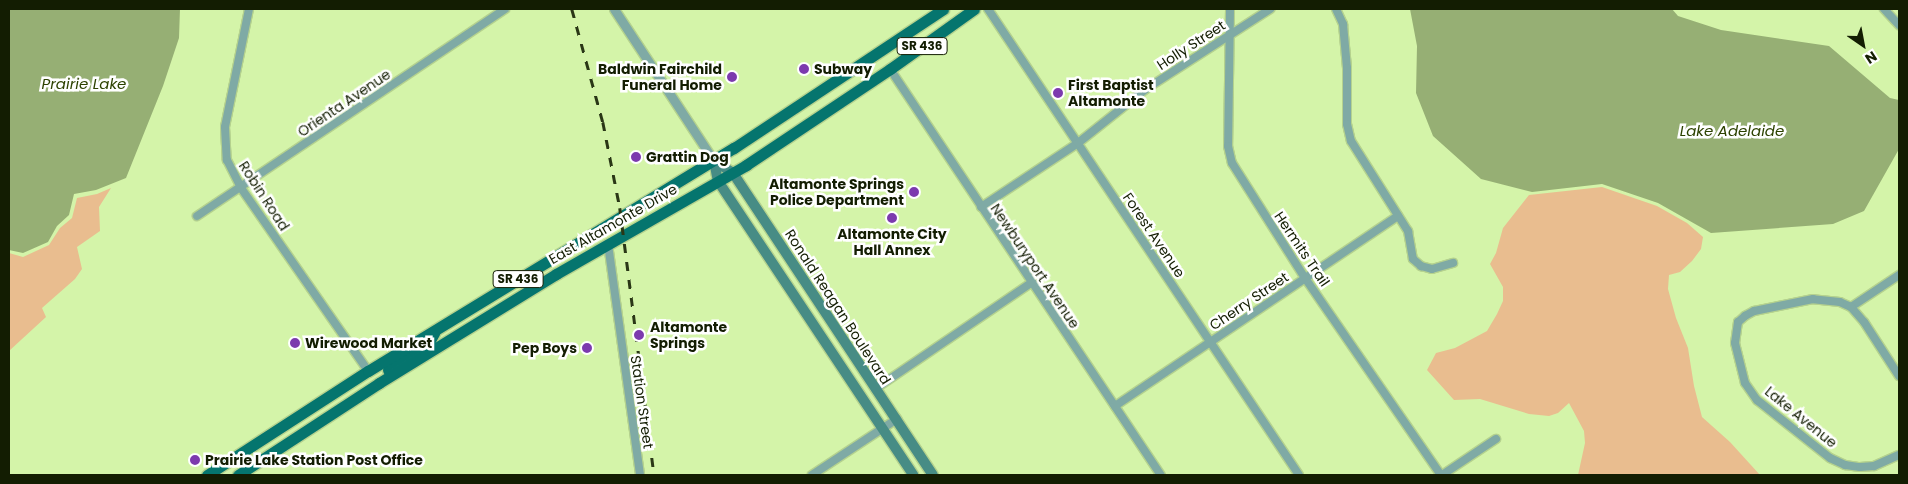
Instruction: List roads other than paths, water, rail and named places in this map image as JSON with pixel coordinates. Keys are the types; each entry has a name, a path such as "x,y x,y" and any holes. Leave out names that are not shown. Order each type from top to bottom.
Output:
{"main road":[{"name":"East Altamonte Drive","path":"208,475 368,371 714,161 943,9"},
{"name":"East Altamonte Drive","path":"238,475 379,383 608,244 733,173 890,69 974,9"},
{"path":"890,69 888,54 894,42"},
{"name":"Ronald Reagan Boulevard","path":"714,161 733,173 933,475"},
{"name":"Ronald Reagan Boulevard","path":"714,161 718,181 913,475"},
{"path":"527,293 536,268"},
{"path":"495,313 506,287"},
{"path":"379,383 391,368 428,344 434,338 434,331"},
{"path":"328,417 331,409 362,386 368,371"}],"street":[{"name":"Robin Road","path":"249,9 225,127 227,160 241,188 368,371"},
{"name":"Orienta Avenue","path":"197,216 505,9"},
{"name":"Ronald Reagan Boulevard","path":"614,9 714,161"},
{"name":"Forest Avenue","path":"988,9 1298,475"},
{"name":"Hermits Trail","path":"1230,9 1228,146 1232,163 1305,278 1442,475"},
{"name":"Holly Street","path":"981,207 1078,143 1146,89 1270,9"},
{"path":"1336,9 1343,24 1347,68 1347,124 1351,141 1411,240 1410,252 1413,259 1421,266 1432,269 1453,263"},
{"path":"1884,9 1899,25"},
{"name":"Newburyport Avenue","path":"890,69 1031,283 1161,475"},
{"name":"Cherry Street","path":"1115,406 1398,216"},
{"name":"Station Street","path":"608,244 640,475"},
{"path":"1850,307 1899,275"},
{"path":"875,390 1031,283"},
{"name":"Lake Avenue","path":"1899,376 1864,322 1850,307 1829,299 1813,299 1754,311 1738,322 1735,343 1745,383 1757,400 1830,458 1845,465 1860,468 1874,466 1899,455"},
{"path":"812,475 896,419"},
{"path":"263,438 272,452"},
{"path":"1442,475 1496,439"}],"water":[{"name":"Prairie Lake","path":"9,9 180,9 179,38 163,86 126,178 96,190 74,194 69,215 57,226 48,242 23,253 9,250"},
{"name":"Lake Adelaide","path":"1410,9 1672,9 1678,16 1721,30 1829,46 1890,98 1899,100 1899,149 1864,211 1833,224 1711,233 1658,203 1602,184 1532,192 1481,179 1433,136 1416,93 1417,46"}],"railway":[{"path":"572,9 603,122 620,208 654,475"}],"place":[{"name":"Subway","path":"804,69"},
{"name":"Baldwin Fairchild Funeral Home","path":"732,77"},
{"name":"First Baptist Altamonte","path":"1058,93"},
{"name":"Grattin Dog","path":"636,157"},
{"name":"Altamonte Springs Police Department","path":"914,192"},
{"name":"Altamonte City Hall Annex","path":"892,218"},
{"name":"Altamonte Springs","path":"639,335"},
{"name":"Wirewood Market","path":"295,343"},
{"name":"Pep Boys","path":"587,348"},
{"name":"Prairie Lake Station Post Office","path":"195,460"}]}
